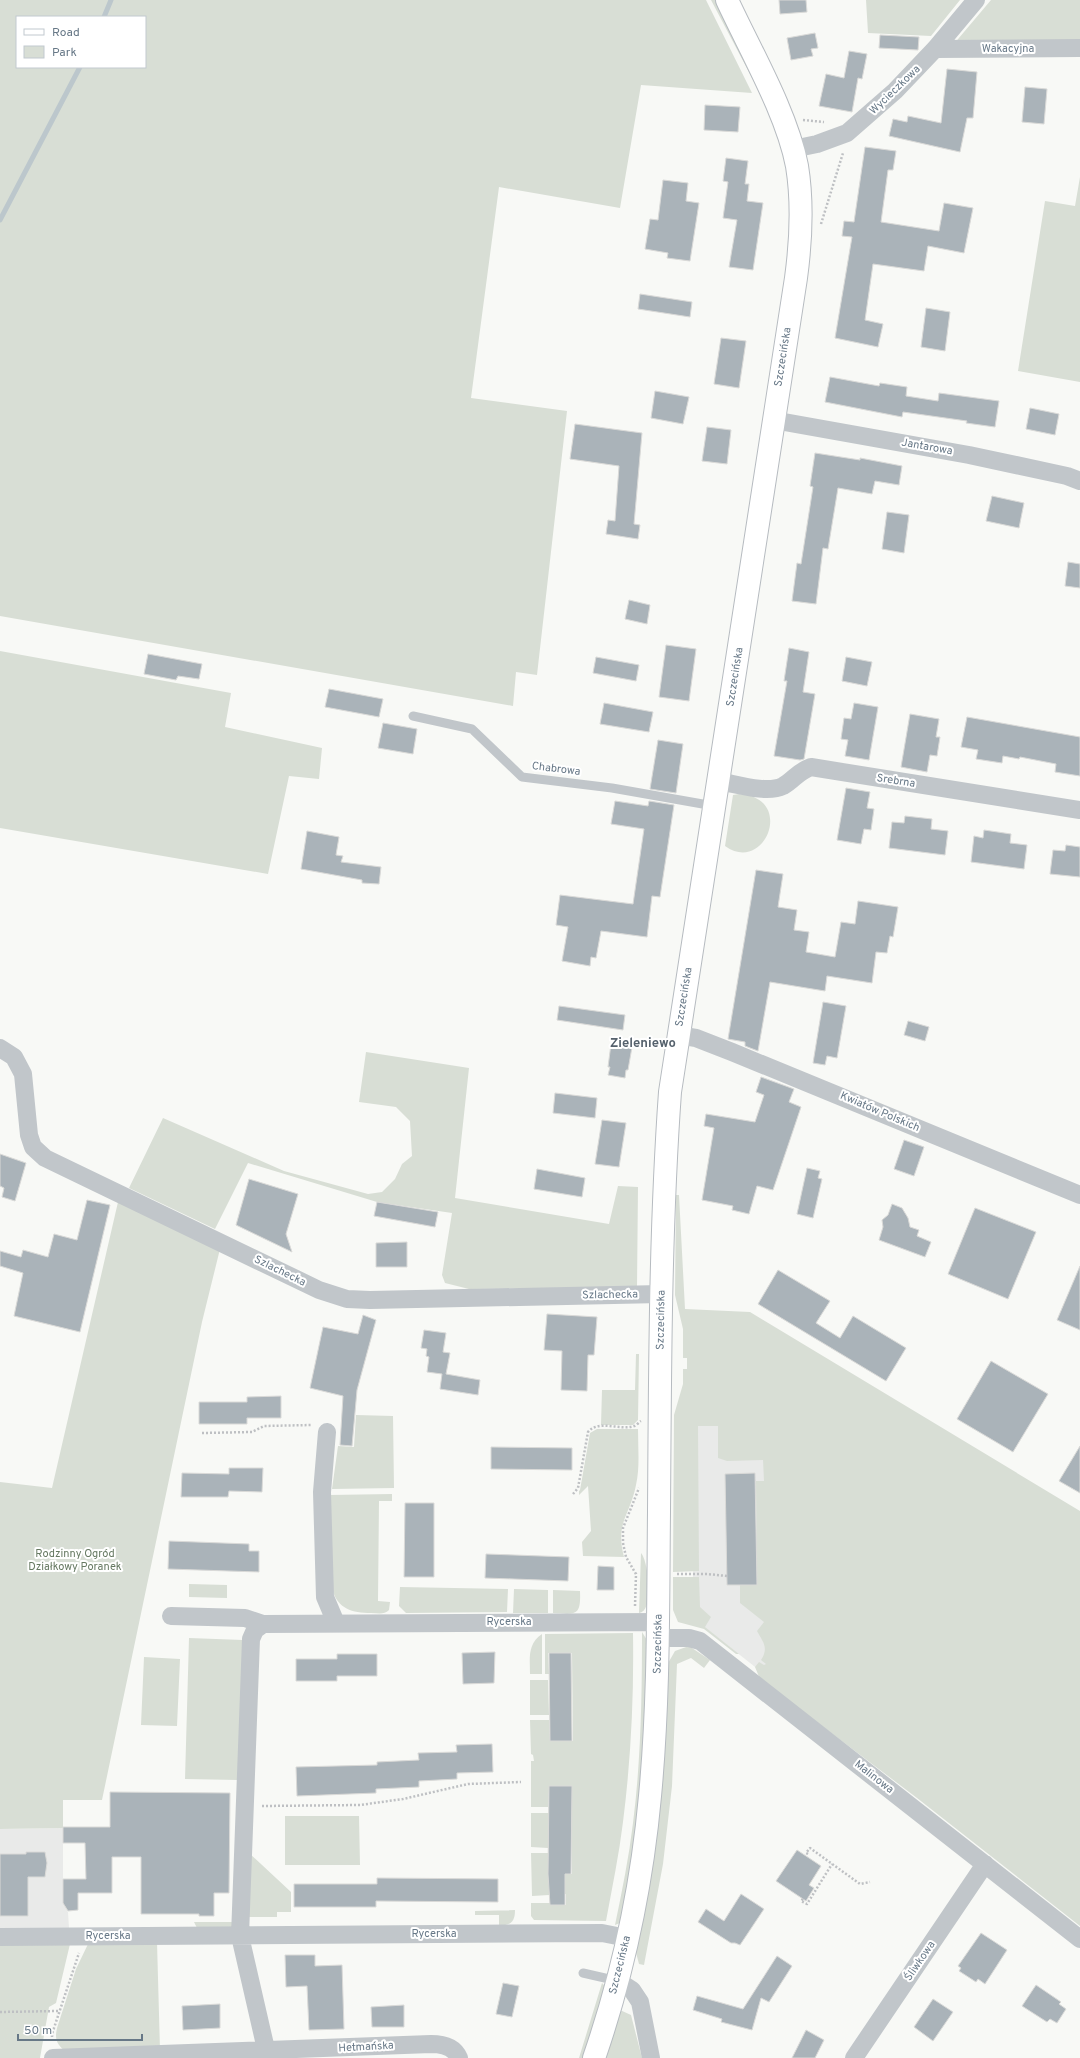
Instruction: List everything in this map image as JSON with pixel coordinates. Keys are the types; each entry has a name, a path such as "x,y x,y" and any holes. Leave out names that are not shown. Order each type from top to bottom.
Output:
{"street":[{"name":"Szczecińska","path":"594,2058 618,1981 642,1859 650,1797 655,1730 659,1630 661,1294 664,1182 670,1092 796,278 800,237 800,194 792,149 772,95 727,0"},
{"name":"Wycieczkowa","path":"792,149 817,144 847,133 895,91 935,49 976,0"},
{"name":"Wakacyjna","path":"935,49 1080,48"},
{"name":"Jantarowa","path":"773,420 969,455 1067,476 1080,481"},
{"name":"Srebrna","path":"718,781 772,790 784,786 800,771 811,767 1080,810"},
{"name":"Kwiatów Polskich","path":"678,1035 696,1038 732,1052 1080,1195"},
{"name":"Szlachecka","path":"0,1048 14,1057 23,1074 29,1135 33,1147 45,1158 319,1290 347,1299 370,1300 661,1294"},
{"path":"328,1432 322,1492 326,1597 336,1622"},
{"name":"Rycerska","path":"171,1616 245,1618 263,1624 336,1622 659,1630"},
{"path":"263,1624 255,1630 252,1639 240,1936 267,2055"},
{"name":"Malinowa","path":"659,1630 700,1641 1080,1939"},
{"name":"Śliwkowa","path":"854,2058 985,1864"},
{"name":"Rycerska","path":"0,1936 240,1936 602,1932 627,1938"},
{"path":"618,1981 632,1990 640,2002 651,2058"},
{"name":"Hetmańska","path":"54,2058 267,2055 431,2044 442,2044 452,2048 459,2058"}],"lane":[{"name":"Chabrowa","path":"413,716 472,729 522,777 612,788 714,806"},
{"path":"583,1973 618,1981"}],"path":[{"path":"572,1494 578,1488 588,1432 591,1428 634,1426 643,1419"},
{"path":"202,1433 252,1432 264,1426 310,1425 322,1426 328,1432"},
{"path":"635,1614 636,1574 626,1557 622,1528 638,1491"},
{"path":"671,1574 707,1574 727,1576"},
{"path":"246,1806 360,1805 403,1798 479,1782 521,1782"},
{"path":"808,1854 806,1852 810,1848 860,1884 870,1882"},
{"path":"803,1898 801,1901 807,1904 832,1864"},
{"path":"54,2058 52,2034 77,1958 89,1936"},
{"path":"0,2012 59,2011"}],"shaded area":[{"path":"764,1424 769,1678 702,1625 692,1605 698,1425"},
{"path":"63,1828 63,1903 68,1912 70,1944 0,1945 0,1829"}],"green space":[{"path":"0,0 706,0 752,93 641,85 620,208 499,187 471,398 567,411 537,675 516,672 513,706 0,616"},
{"path":"711,0 719,0 762,94 761,95"},
{"path":"866,0 960,0 931,36 868,33"},
{"path":"991,0 1080,0 1080,43 953,45"},
{"path":"1080,177 1080,382 1018,371 1045,201 1075,206"},
{"path":"0,651 231,693 225,727 322,748 319,779 289,776 268,874 0,828"},
{"path":"739,794 756,798 766,807 770,819 768,832 762,843 752,851 739,852 725,846 733,795"},
{"path":"366,1052 469,1068 455,1198 609,1224 618,1186 638,1187 637,1287 469,1289 445,1283 442,1275 452,1213 377,1202 248,1163 215,1229 129,1188 163,1118 284,1171 368,1194 382,1192 395,1179 402,1164 412,1156 410,1121 396,1107 359,1102"},
{"path":"676,1195 679,1195 685,1309 750,1312 1080,1511 1080,1926 917,1798 760,1679 755,1667 759,1662 764,1665 766,1664 761,1660 765,1652 765,1648 757,1631 764,1622 740,1603 740,1585 757,1585 756,1481 764,1481 763,1460 727,1461 718,1458 718,1426 698,1426 699,1571 673,1572 674,1415 683,1384 683,1369 687,1369 687,1358 683,1358 683,1329 675,1295"},
{"name":"Rodzinny Ogród Działkowy Poranek","path":"118,1202 220,1249 202,1322 102,1800 63,1800 63,1828 0,1829 0,1482 52,1488"},
{"path":"636,1354 639,1354 638,1420 633,1425 601,1425 602,1390 635,1390"},
{"path":"356,1415 393,1416 394,1488 332,1489 338,1446 354,1447"},
{"path":"597,1429 638,1429 637,1478 621,1535 624,1557 583,1556 582,1542 591,1531 588,1486 579,1495 579,1491 590,1433"},
{"path":"392,1494 392,1501 379,1501 378,1601 390,1602 389,1610 385,1613 364,1613 352,1611 338,1601 332,1589 329,1495"},
{"path":"641,1553 644,1558 648,1575 649,1595 644,1610 639,1613"},
{"path":"673,1577 699,1577 700,1607 711,1617 705,1627 739,1654 736,1654 704,1629 678,1622 673,1610"},
{"path":"189,1584 227,1585 227,1598 189,1597"},
{"path":"400,1587 508,1589 507,1612 406,1613 399,1606"},
{"path":"514,1589 548,1590 548,1613 513,1613"},
{"path":"553,1590 580,1591 578,1610 567,1614 553,1613"},
{"path":"642,1632 650,1645 639,1826 620,1923 615,1925 627,1861 636,1799 642,1680"},
{"path":"633,1633 633,1680 628,1775 620,1847 606,1921 534,1920 531,1916 531,1903 566,1905 566,1894 532,1896 531,1853 548,1853 548,1874 572,1874 572,1786 549,1786 548,1807 531,1807 531,1761 534,1761 533,1755 531,1754 530,1720 549,1720 550,1741 573,1741 572,1653 548,1653 549,1674 545,1674 545,1634"},
{"path":"542,1634 542,1674 530,1674 530,1652 534,1642"},
{"path":"189,1638 243,1640 238,1780 185,1779"},
{"path":"689,1646 710,1660 704,1668 691,1658 677,1664 672,1786 663,1864 644,1965 639,1964 635,1949 667,1665 675,1651"},
{"path":"144,1657 180,1659 177,1726 141,1725"},
{"path":"530,1680 548,1680 549,1715 530,1715"},
{"path":"531,1813 549,1813 548,1848 531,1847"},
{"path":"285,1816 359,1816 360,1865 285,1865"},
{"path":"248,1852 291,1892 291,1912 277,1912 277,1917 246,1917"},
{"path":"515,1910 513,1921 503,1926 499,1926 499,1915 475,1915 475,1911"},
{"path":"194,1922 235,1922 233,1927 197,1928"},
{"path":"89,1942 157,1942 160,2050 67,2053 59,2045 56,2040 57,2028 76,1969"},
{"path":"70,1944 56,2003 49,2007 40,2058 0,2058 0,1945"},
{"path":"602,1983 605,1986 585,2058 579,2058"},
{"path":"620,2010 631,2015 642,2058 605,2058"}],"building":[{"path":"779,0 806,0 807,12 780,14"},
{"path":"815,33 818,48 811,49 813,56 791,60 787,38"},
{"path":"880,35 919,37 918,50 879,48"},
{"path":"849,51 867,54 862,79 858,78 852,112 819,106 826,74 844,78"},
{"path":"947,69 977,72 973,118 967,118 960,152 889,136 893,119 907,122 908,116 941,123"},
{"path":"1025,87 1047,89 1044,124 1022,122"},
{"path":"705,105 740,107 738,132 704,130"},
{"path":"865,147 896,151 893,170 888,170 881,222 939,231 944,203 973,208 964,253 928,246 924,271 873,264 865,320 883,324 878,347 835,338 852,237 842,236 844,221 854,222"},
{"path":"726,158 748,161 745,184 749,184 747,201 763,203 753,270 729,267 737,220 723,218 728,182 723,181"},
{"path":"663,180 688,183 686,201 699,203 690,261 667,258 668,253 645,249 650,219 658,220"},
{"path":"640,294 692,302 690,317 638,309"},
{"path":"926,308 950,312 945,351 921,347"},
{"path":"721,338 746,341 739,388 714,384"},
{"path":"830,377 879,386 880,383 907,387 906,396 938,401 939,393 999,401 995,427 966,423 967,421 903,412 902,417 825,402"},
{"path":"655,391 689,397 683,424 651,418"},
{"path":"1030,408 1059,414 1055,435 1026,429"},
{"path":"575,424 642,433 634,524 640,525 638,539 606,534 608,520 615,521 619,466 570,459"},
{"path":"707,427 731,430 727,464 702,461"},
{"path":"815,453 860,460 860,458 902,466 899,485 875,481 872,494 838,488 828,549 823,548 816,604 792,601 797,563 801,564 813,487 810,486"},
{"path":"992,496 1024,503 1019,528 986,521"},
{"path":"887,512 909,515 904,553 882,549"},
{"path":"1068,562 1080,564 1080,588 1065,586"},
{"path":"629,600 650,605 647,624 625,619"},
{"path":"666,645 696,649 689,701 659,697"},
{"path":"789,648 809,652 803,692 815,694 804,759 800,760 774,756 787,681 784,681"},
{"path":"148,654 202,664 199,679 178,676 176,680 144,674"},
{"path":"596,657 639,665 636,681 593,673"},
{"path":"846,657 872,662 867,686 842,681"},
{"path":"329,689 383,699 379,717 325,707"},
{"path":"604,703 653,712 649,732 600,724"},
{"path":"854,703 878,707 869,760 845,756 848,740 841,739 844,718 851,719"},
{"path":"910,714 939,719 936,737 940,737 937,756 930,755 927,772 901,767"},
{"path":"967,717 1080,737 1080,776 1055,772 1056,764 1020,757 1019,759 1003,756 1002,763 976,759 978,750 961,747"},
{"path":"383,723 417,729 413,754 378,748"},
{"path":"658,740 683,744 676,793 650,789"},
{"path":"846,788 870,792 867,808 874,809 871,830 864,829 861,844 837,840"},
{"path":"615,801 648,806 649,801 674,805 660,897 652,896 647,937 601,931 596,958 591,957 590,966 562,961 568,927 556,925 560,895 633,904 644,829 611,824"},
{"path":"905,816 932,819 931,829 948,831 945,855 889,848 892,822 904,823"},
{"path":"984,830 1011,834 1010,843 1027,845 1024,869 971,862 974,836 983,838"},
{"path":"307,831 339,837 336,855 343,856 341,862 381,867 379,884 362,883 362,880 301,869"},
{"path":"1066,845 1080,847 1080,877 1050,874 1053,850 1065,851"},
{"path":"756,870 783,874 778,907 797,910 794,930 809,932 806,952 835,957 841,922 855,924 858,901 898,907 893,937 890,936 887,953 876,952 872,983 827,976 825,991 770,982 758,1051 745,1046 745,1042 728,1039"},
{"path":"823,1002 846,1006 837,1058 827,1056 825,1065 813,1063"},
{"path":"559,1006 625,1015 623,1030 557,1020"},
{"path":"908,1021 929,1027 925,1041 904,1035"},
{"path":"611,1044 632,1047 625,1078 608,1075 610,1067 608,1067"},
{"path":"761,1077 794,1089 789,1102 801,1107 773,1190 757,1186 749,1214 732,1210 733,1206 702,1200 714,1128 704,1126 706,1114 755,1122 764,1095 756,1092"},
{"path":"555,1093 597,1098 595,1118 553,1113"},
{"path":"602,1120 626,1123 619,1167 595,1164"},
{"path":"904,1140 924,1147 914,1176 894,1169"},
{"path":"0,1154 26,1163 15,1201 2,1197 4,1188 0,1186"},
{"path":"807,1168 820,1171 818,1178 822,1179 813,1218 797,1214"},
{"path":"537,1169 585,1178 582,1197 534,1189"},
{"path":"249,1179 298,1194 286,1234 292,1252 236,1225"},
{"path":"87,1200 110,1205 80,1332 14,1316 23,1273 0,1266 0,1251 21,1257 23,1250 48,1257 54,1234 77,1240"},
{"path":"377,1202 438,1212 435,1227 374,1216"},
{"path":"892,1204 902,1208 908,1218 910,1227 919,1230 917,1236 931,1242 925,1257 879,1240 883,1227 882,1220 888,1215"},
{"path":"975,1208 1036,1232 1008,1299 948,1274"},
{"path":"407,1242 407,1267 376,1267 376,1243"},
{"path":"1080,1266 1080,1330 1057,1320"},
{"path":"778,1270 830,1301 816,1323 840,1338 853,1316 906,1348 886,1381 758,1304"},
{"path":"547,1314 597,1317 594,1355 588,1355 587,1391 561,1390 562,1351 544,1350"},
{"path":"363,1315 376,1320 357,1390 352,1446 340,1445 343,1396 310,1388 323,1327 358,1334"},
{"path":"424,1330 446,1333 443,1352 450,1353 446,1374 480,1380 478,1395 440,1389 442,1374 427,1372 429,1357 426,1356 427,1349 421,1348"},
{"path":"991,1361 1048,1394 1013,1452 957,1419"},
{"path":"281,1396 281,1418 247,1418 247,1424 199,1424 199,1402 247,1402 247,1397"},
{"path":"1080,1446 1080,1493 1059,1481"},
{"path":"491,1447 572,1448 572,1470 491,1469"},
{"path":"229,1468 263,1468 262,1492 229,1491 228,1497 181,1497 182,1473 229,1474"},
{"path":"755,1473 757,1585 727,1585 725,1474"},
{"path":"405,1503 434,1503 434,1577 404,1577"},
{"path":"169,1541 249,1544 249,1551 259,1551 259,1572 168,1569"},
{"path":"486,1554 569,1557 568,1581 485,1578"},
{"path":"598,1566 614,1567 614,1590 597,1590"},
{"path":"495,1652 494,1683 463,1684 462,1653"},
{"path":"549,1653 571,1653 572,1741 550,1741"},
{"path":"337,1654 377,1654 377,1676 337,1676 337,1681 296,1681 296,1659 337,1659"},
{"path":"492,1744 493,1772 457,1773 457,1779 419,1781 419,1787 376,1789 376,1793 297,1796 296,1767 377,1765 377,1762 419,1760 418,1753 457,1752 456,1745"},
{"path":"549,1786 572,1786 571,1874 565,1874 565,1905 550,1905 548,1874"},
{"path":"110,1792 230,1793 229,1893 214,1893 214,1916 199,1916 199,1914 141,1914 141,1857 112,1857 112,1893 78,1893 78,1910 68,1911 63,1903 63,1879 86,1879 85,1843 63,1843 63,1827 110,1827"},
{"path":"797,1850 821,1866 809,1885 814,1888 806,1901 776,1881"},
{"path":"26,1852 45,1852 47,1863 45,1877 28,1877 28,1916 0,1916 0,1854 26,1854"},
{"path":"377,1878 498,1879 498,1902 376,1901 376,1907 294,1907 294,1884 377,1884"},
{"path":"741,1894 764,1909 740,1945 731,1943 698,1922 706,1909 724,1921"},
{"path":"981,1933 1007,1950 985,1984 978,1979 976,1982 959,1971 961,1968 958,1966"},
{"path":"285,1955 315,1955 315,1966 342,1965 344,2029 309,2030 307,1986 286,1987"},
{"path":"777,1956 792,1966 769,2002 761,1998 752,2030 721,2022 722,2019 693,2010 697,1996 743,2009"},
{"path":"503,1983 519,1986 512,2017 496,2014"},
{"path":"1036,1985 1061,2002 1059,2004 1066,2009 1057,2023 1050,2019 1047,2022 1022,2006"},
{"path":"933,1999 953,2012 933,2041 914,2027"},
{"path":"220,2004 220,2028 183,2030 182,2006"},
{"path":"404,2005 404,2027 372,2027 371,2007"},
{"path":"806,2030 824,2040 815,2058 792,2058"}],"waterway":[{"path":"104,16 111,0"},
{"path":"0,220 79,68"}],"district":[{"name":"Zieleniewo","path":"643,1044"}]}
